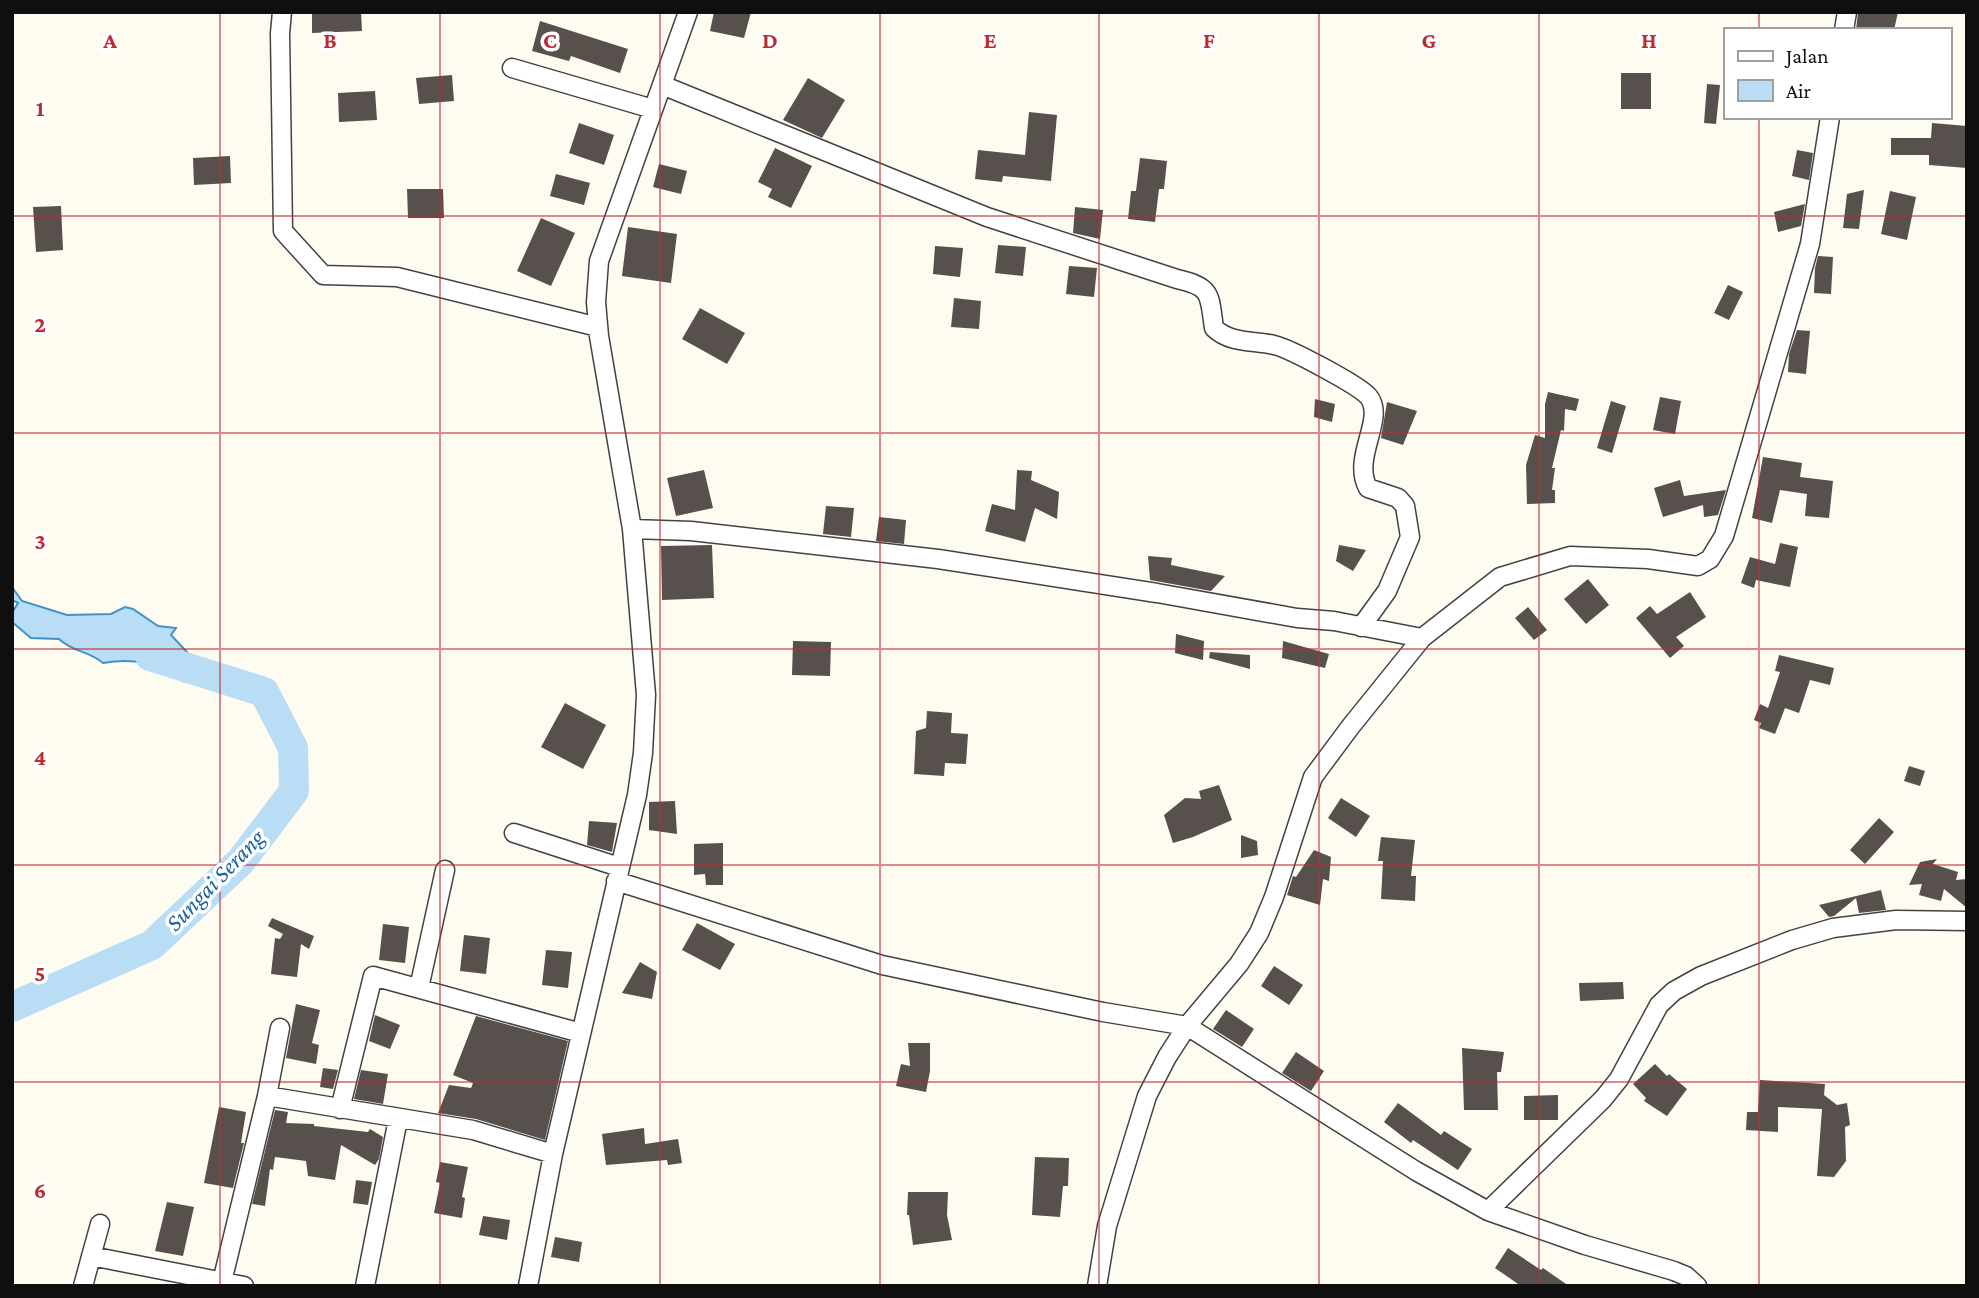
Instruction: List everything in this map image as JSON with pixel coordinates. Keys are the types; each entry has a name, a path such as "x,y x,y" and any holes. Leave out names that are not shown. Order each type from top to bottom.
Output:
{"street":[{"path":"282,12 279,33 283,231 323,275 397,277 598,327"},
{"path":"528,1286 553,1154 638,785 643,753 646,706 632,529 598,327 596,302 599,261 688,12"},
{"path":"512,68 653,109"},
{"path":"662,85 987,218 1196,284 1206,290 1212,303 1214,328 1229,339 1277,345 1323,367 1367,395 1373,406 1374,419 1364,453 1362,476 1368,488 1398,498 1405,506 1410,537 1387,591 1361,626"},
{"path":"1097,1286 1107,1226 1147,1096 1187,1026 1239,964 1259,933 1279,885 1312,777 1422,638 1500,577 1570,556 1648,559 1694,566 1702,565 1710,559 1724,536 1810,244 1830,119"},
{"path":"632,529 691,531 938,559 1297,618 1334,621 1422,638"},
{"path":"514,833 618,874 882,965 1103,1012 1187,1026 1416,1171 1488,1211 1585,1245 1675,1271 1697,1286"},
{"path":"419,988 444,870"},
{"path":"1488,1211 1611,1089 1660,1005 1674,991 1701,976 1792,940 1832,928 1896,920 1967,921"},
{"path":"340,1108 373,976 581,1032"},
{"path":"221,1283 267,1096 280,1028"},
{"path":"267,1096 473,1130 553,1154"},
{"path":"365,1286 398,1119"},
{"path":"83,1286 100,1224"},
{"path":"91,1256 244,1286"}],"water":[{"path":"12,587 22,601 67,615 111,614 125,607 133,609 158,626 176,628 171,635 187,652 185,660 193,678 179,668 183,681 144,663 103,663 59,639 31,638 12,622 12,613 18,603 12,600"}],"building":[{"path":"312,12 361,12 362,31 312,33"},
{"path":"714,12 751,12 744,38 710,31"},
{"path":"1858,12 1898,12 1894,28 1856,28"},
{"path":"540,21 628,49 620,73 571,56 569,61 532,51"},
{"path":"1621,73 1651,73 1651,109 1621,109"},
{"path":"452,75 454,101 419,104 416,78"},
{"path":"808,78 845,100 822,138 783,120"},
{"path":"1707,84 1720,85 1716,124 1704,123"},
{"path":"375,91 377,120 339,122 338,93"},
{"path":"1029,112 1057,115 1051,181 1003,176 1002,182 975,179 978,150 1025,155"},
{"path":"579,123 614,135 604,165 569,153"},
{"path":"1932,123 1967,126 1967,168 1929,165 1929,155 1891,155 1891,138 1931,138"},
{"path":"775,148 812,166 791,208 768,197 772,189 758,182"},
{"path":"1797,150 1813,153 1809,180 1792,176"},
{"path":"230,156 231,183 194,185 193,158"},
{"path":"1140,158 1167,161 1164,189 1159,189 1155,222 1128,219 1131,191 1136,191"},
{"path":"659,164 687,171 681,194 653,187"},
{"path":"556,174 590,183 584,205 550,196"},
{"path":"407,189 443,189 444,218 408,218"},
{"path":"1864,190 1859,229 1843,228 1847,194"},
{"path":"1890,191 1916,197 1907,240 1881,234"},
{"path":"1805,204 1801,226 1778,232 1774,212"},
{"path":"61,206 63,250 36,252 33,207"},
{"path":"1075,207 1103,210 1100,239 1073,233"},
{"path":"541,218 575,233 551,286 517,271"},
{"path":"628,227 677,234 671,283 622,276"},
{"path":"998,245 1026,247 1023,276 995,273"},
{"path":"935,246 963,248 960,277 933,274"},
{"path":"1818,256 1833,257 1831,294 1814,293"},
{"path":"1069,266 1097,268 1094,297 1066,294"},
{"path":"1728,285 1743,292 1729,320 1714,313"},
{"path":"954,298 981,301 979,329 951,327"},
{"path":"700,308 745,333 727,364 682,339"},
{"path":"1797,330 1810,331 1806,374 1788,372 1789,354"},
{"path":"1548,392 1579,399 1576,411 1565,409 1564,431 1561,430 1552,468 1555,468 1552,490 1555,490 1555,503 1527,504 1526,465 1535,435 1545,438 1545,404"},
{"path":"1660,397 1681,401 1675,434 1653,430"},
{"path":"1315,399 1335,404 1332,422 1314,417"},
{"path":"1611,401 1626,406 1612,453 1597,448"},
{"path":"1387,402 1417,411 1403,445 1381,438"},
{"path":"1763,457 1802,463 1800,477 1833,481 1829,518 1805,516 1807,494 1780,490 1772,523 1752,518"},
{"path":"704,470 713,508 676,516 667,478"},
{"path":"1017,470 1032,471 1031,480 1059,492 1057,519 1035,508 1025,542 985,531 992,504 1015,510"},
{"path":"1680,480 1684,496 1726,490 1718,515 1704,517 1703,505 1663,517 1654,488"},
{"path":"826,506 854,508 851,537 823,534"},
{"path":"879,517 906,520 904,544 876,541"},
{"path":"1780,543 1798,547 1790,587 1756,580 1754,588 1741,583 1750,557 1775,564"},
{"path":"712,545 714,598 662,600 661,546"},
{"path":"1339,545 1366,550 1353,571 1336,561"},
{"path":"1148,556 1172,558 1171,565 1225,576 1211,591 1150,580"},
{"path":"1588,579 1609,605 1586,624 1564,599"},
{"path":"1690,592 1706,617 1676,637 1684,646 1670,658 1636,618 1650,606 1657,614"},
{"path":"1528,607 1547,630 1534,640 1515,618"},
{"path":"1176,634 1204,641 1203,660 1175,653"},
{"path":"793,641 831,642 830,676 792,675"},
{"path":"1283,641 1329,654 1325,668 1282,658"},
{"path":"1210,652 1250,655 1250,669 1209,658"},
{"path":"1779,655 1834,668 1830,685 1810,680 1799,713 1785,708 1775,734 1759,728 1761,723 1754,720 1760,704 1768,708 1780,672 1775,671"},
{"path":"565,703 606,725 583,769 541,747"},
{"path":"927,711 952,713 951,733 968,734 966,764 945,763 944,776 914,774 916,731 926,728"},
{"path":"1909,766 1925,771 1920,786 1904,781"},
{"path":"1219,785 1232,820 1173,843 1164,815 1185,798 1201,799 1199,791"},
{"path":"1341,798 1370,816 1356,837 1328,818"},
{"path":"675,801 677,834 649,830 649,802"},
{"path":"1879,818 1894,832 1865,864 1850,850"},
{"path":"589,821 617,823 612,852 587,845"},
{"path":"1241,835 1257,841 1258,855 1241,858"},
{"path":"1381,837 1415,840 1411,876 1416,876 1415,901 1381,899 1383,861 1378,861"},
{"path":"723,843 723,885 706,885 705,874 694,875 694,844"},
{"path":"1314,850 1331,857 1329,881 1323,879 1320,905 1287,895 1293,876 1296,877"},
{"path":"1937,859 1933,864 1958,872 1956,880 1967,879 1967,908 1944,889 1941,901 1919,895 1922,884 1909,885 1920,862"},
{"path":"1881,890 1886,910 1859,913 1856,898 1829,917 1819,905"},
{"path":"272,918 314,936 309,949 301,944 297,977 271,974 275,938 280,939 283,934 268,926"},
{"path":"697,923 735,944 720,970 682,950"},
{"path":"383,924 409,927 405,963 379,960"},
{"path":"464,935 490,938 486,974 460,971"},
{"path":"546,950 572,952 568,988 542,985"},
{"path":"640,962 657,972 652,999 622,993"},
{"path":"1274,966 1303,985 1289,1005 1261,986"},
{"path":"1623,982 1624,999 1580,1001 1579,983"},
{"path":"296,1004 320,1010 312,1043 319,1045 316,1064 286,1058"},
{"path":"1226,1010 1254,1029 1242,1047 1213,1029"},
{"path":"375,1015 400,1025 390,1049 369,1041"},
{"path":"476,1016 568,1041 545,1140 476,1119 438,1113 449,1085 471,1088 473,1083 453,1075"},
{"path":"908,1043 930,1043 930,1071 926,1092 896,1086 901,1064 910,1066"},
{"path":"1462,1048 1504,1052 1501,1072 1497,1072 1498,1110 1464,1110"},
{"path":"1296,1052 1324,1071 1311,1091 1282,1073"},
{"path":"1655,1064 1687,1089 1667,1116 1644,1101 1646,1098 1633,1084"},
{"path":"323,1068 338,1070 333,1089 320,1087"},
{"path":"361,1070 388,1074 383,1104 354,1099"},
{"path":"1760,1080 1825,1084 1824,1095 1837,1105 1847,1103 1850,1125 1845,1127 1846,1161 1834,1177 1817,1176 1822,1109 1778,1107 1778,1132 1746,1130 1747,1112 1758,1112"},
{"path":"1558,1095 1558,1120 1524,1120 1524,1096"},
{"path":"1398,1103 1441,1135 1444,1131 1472,1149 1458,1170 1413,1140 1411,1143 1384,1122"},
{"path":"219,1107 246,1112 241,1143 244,1143 233,1188 204,1183"},
{"path":"275,1110 288,1112 286,1123 368,1132 370,1129 383,1137 379,1159 375,1165 341,1145 335,1180 308,1176 306,1161 275,1157 273,1170 270,1169 265,1206 252,1204"},
{"path":"644,1128 645,1144 678,1139 682,1163 668,1165 667,1160 606,1165 602,1134"},
{"path":"1035,1157 1069,1158 1068,1186 1063,1186 1060,1217 1032,1215"},
{"path":"440,1162 468,1167 462,1197 465,1198 462,1218 434,1213 440,1183 436,1182"},
{"path":"356,1180 372,1182 368,1205 353,1203"},
{"path":"908,1192 948,1192 947,1215 952,1240 913,1245 907,1215"},
{"path":"167,1202 194,1207 183,1256 155,1251"},
{"path":"483,1216 510,1220 507,1240 479,1235"},
{"path":"555,1237 582,1242 579,1262 551,1257"},
{"path":"1508,1248 1569,1286 1521,1286 1495,1268"}],"waterway":[{"name":"Sungai Serang","path":"12,1007 152,945 241,861 294,791 293,748 264,692 150,656"}]}
